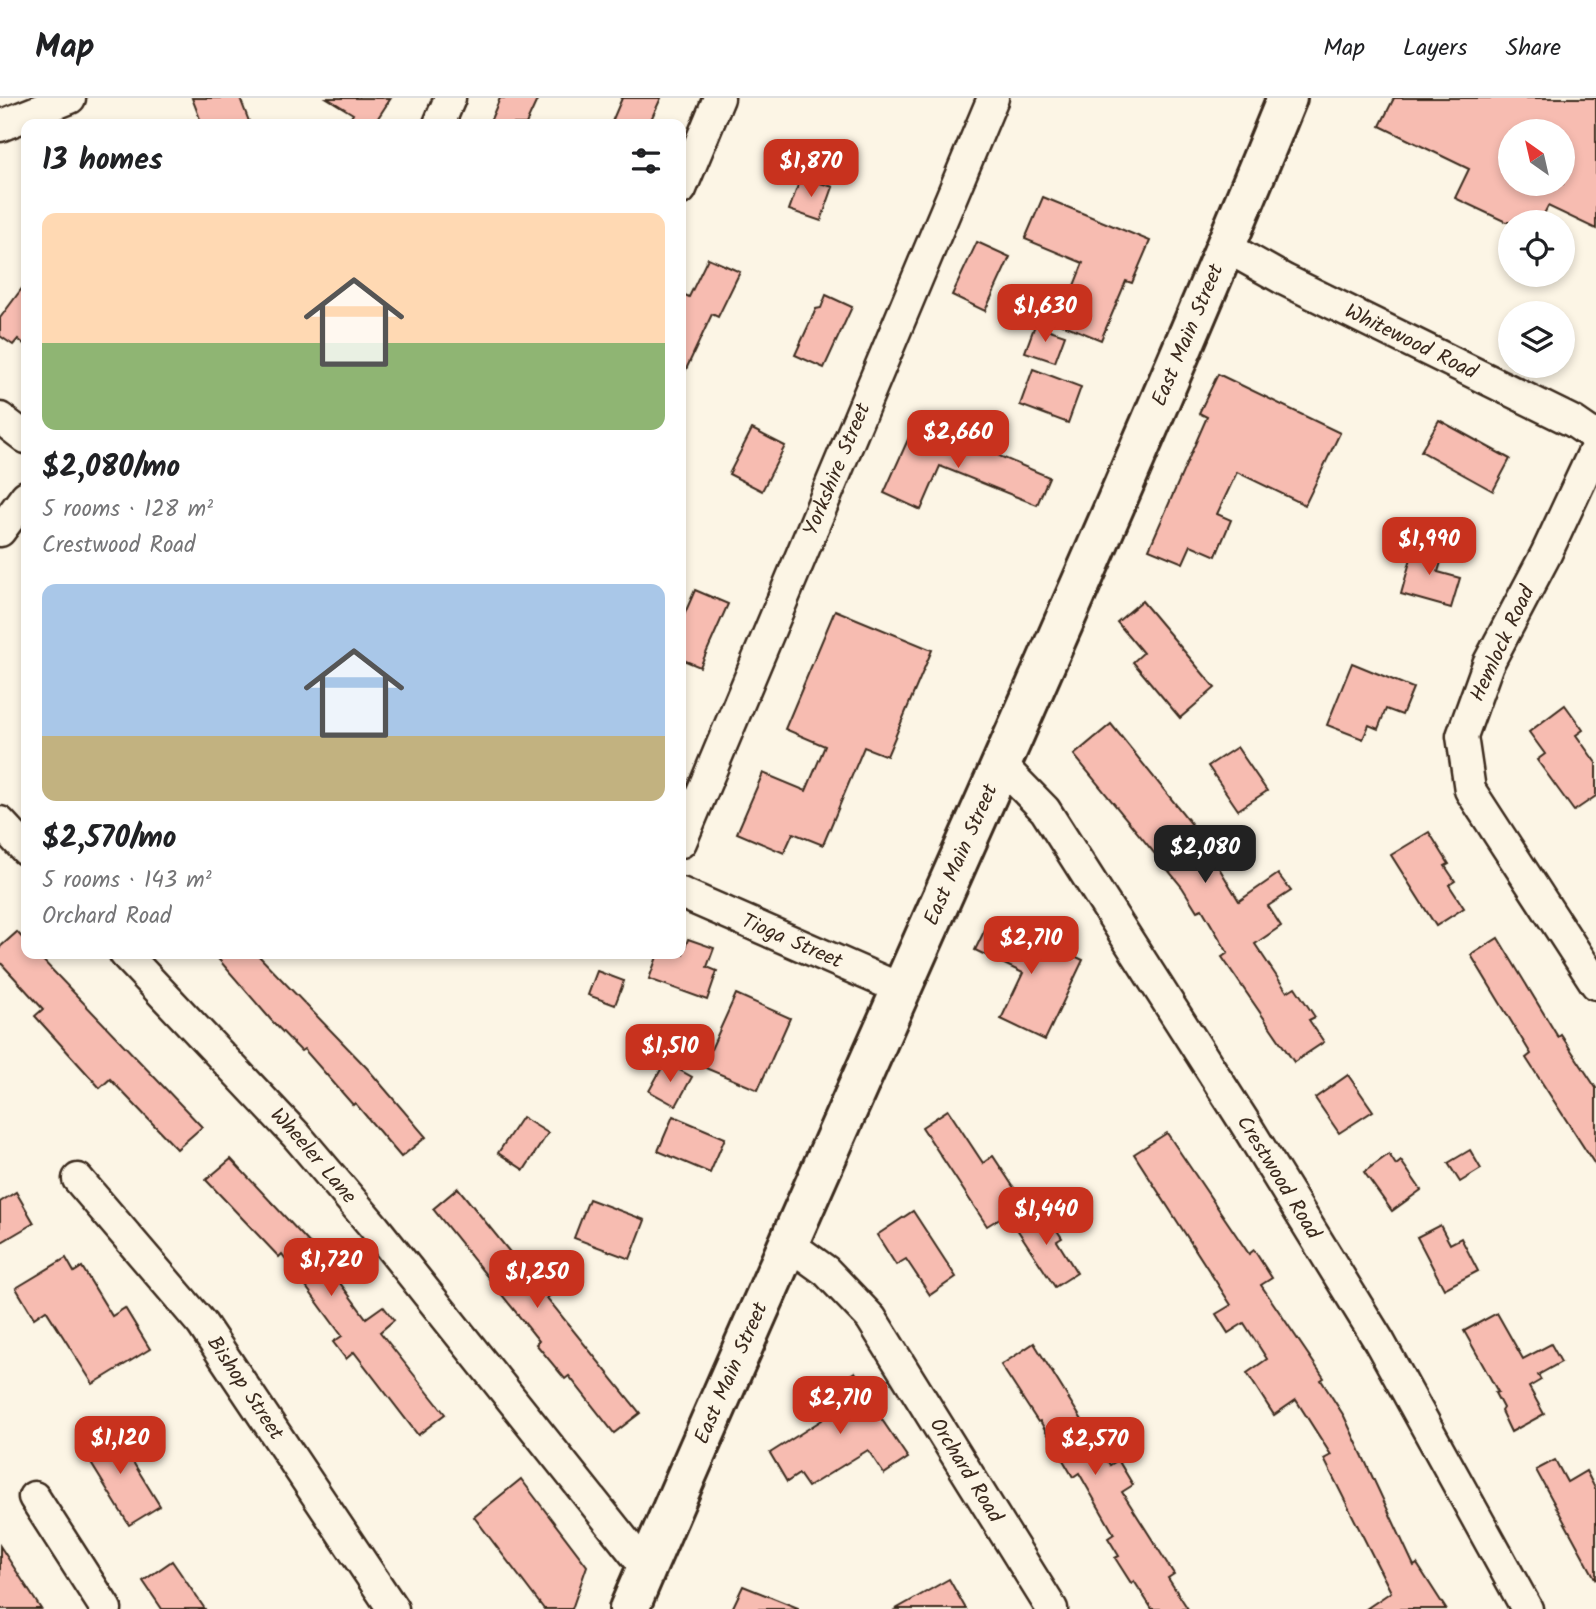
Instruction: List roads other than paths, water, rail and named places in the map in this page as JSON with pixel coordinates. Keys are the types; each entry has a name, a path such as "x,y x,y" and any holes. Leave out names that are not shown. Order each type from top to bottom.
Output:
{"highway":[{"name":"East Main Street","path":"629,1609 901,989 1002,766 1226,247 1287,98"}],"street":[{"path":"0,126 70,98"},
{"path":"441,119 450,98"},
{"path":"686,177 719,98"},
{"name":"Yorkshire Street","path":"686,830 993,98"},
{"name":"Whitewood Road","path":"1226,247 1285,280 1574,422 1596,437"},
{"path":"0,418 21,434"},
{"name":"Hemlock Road","path":"1596,447 1546,554 1488,664 1462,736 1470,790 1596,984"},
{"path":"0,531 21,503"},
{"name":"Crestwood Road","path":"1002,766 1045,810 1243,1121 1379,1341 1527,1609"},
{"path":"0,822 21,845"},
{"name":"Tioga Street","path":"686,895 901,989"},
{"name":"Wheeler Lane","path":"130,959 322,1166 646,1568"},
{"name":"Bishop Street","path":"78,1179 202,1324 393,1609"},
{"name":"Orchard Road","path":"790,1245 826,1271 872,1318 1052,1609"},
{"path":"34,1497 106,1609"}]}
